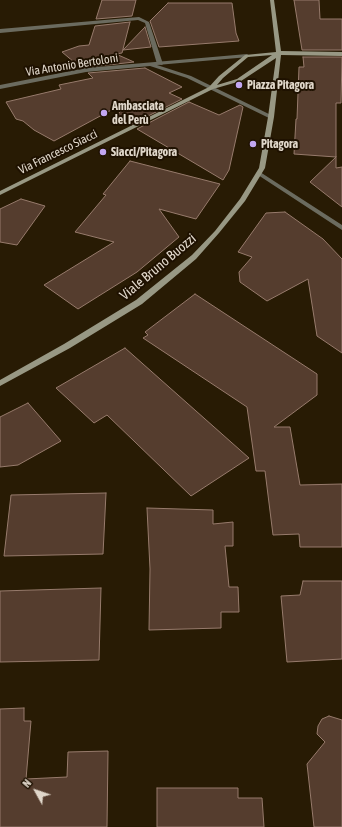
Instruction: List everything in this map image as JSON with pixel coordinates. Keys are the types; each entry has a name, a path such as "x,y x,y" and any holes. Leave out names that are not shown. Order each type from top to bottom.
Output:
{"street":[{"path":"148,65 189,77 271,117 279,53 272,0"},
{"path":"0,31 139,18 147,22 160,64"},
{"path":"211,88 227,84 247,75 279,53"},
{"path":"148,65 279,53 342,54"},
{"path":"211,88 221,77 247,56"},
{"name":"Via Antonio Bertoloni","path":"0,87 70,73 148,65"},
{"name":"Via Francesco Siacci","path":"0,193 211,88"},
{"name":"Viale Bruno Buozzi","path":"0,383 119,316 194,257 243,200 260,174 264,161 271,117"},
{"path":"260,174 342,228"}],"building":[{"path":"102,0 136,0 132,16 96,19"},
{"path":"294,0 319,0 320,19 342,19 342,50 302,50"},
{"path":"168,3 232,3 236,33 239,41 159,47 150,21"},
{"path":"130,22 122,53 116,54 134,62 81,68 62,52 79,46 89,45 95,26"},
{"path":"145,27 151,47 123,50"},
{"path":"303,57 342,57 341,103 336,103 336,157 294,154 299,67 304,67"},
{"path":"145,68 182,87 169,93 182,99 130,125 116,117 128,101 54,141 34,130 23,121 16,119 6,102 61,89 59,85 93,78 88,73"},
{"path":"189,102 219,115 240,105 243,107 229,170 223,180 137,129"},
{"path":"336,157 336,168 342,167 342,207 310,182"},
{"path":"130,161 220,184 196,219 159,209 179,237 137,272 78,309 44,285 114,242 75,232 106,195 103,194"},
{"path":"21,199 45,206 17,245 0,242 0,209"},
{"path":"285,212 323,239 342,259 342,353 317,336 308,279 267,301 240,282 239,272 252,257 238,252 266,213"},
{"path":"195,294 317,374 317,395 274,427 290,427 300,485 342,484 342,547 300,547 299,534 273,535 265,471 256,471 247,407 143,338 148,335 145,332"},
{"path":"125,348 249,458 191,496 107,415 94,423 56,388"},
{"path":"28,403 61,441 18,465 0,467 0,417"},
{"path":"106,493 103,554 4,556 11,495"},
{"path":"147,508 213,510 213,524 233,522 233,546 225,546 229,587 238,587 239,612 221,612 221,628 149,630 150,569"},
{"path":"303,581 342,581 342,659 287,662 281,596 300,595"},
{"path":"101,588 99,660 0,662 0,591"},
{"path":"24,708 24,721 31,721 26,779 67,777 68,752 108,751 107,827 0,827 0,709"},
{"path":"329,716 342,720 342,827 314,827 307,764 325,742 317,734 318,726 322,719"},
{"path":"157,788 238,788 238,798 262,798 264,827 157,827"}],"place":[{"name":"Piazza Pitagora","path":"239,85"},
{"name":"Ambasciata del Perù","path":"104,113"},
{"name":"Pitagora","path":"253,144"},
{"name":"Siacci/Pitagora","path":"103,152"}]}
